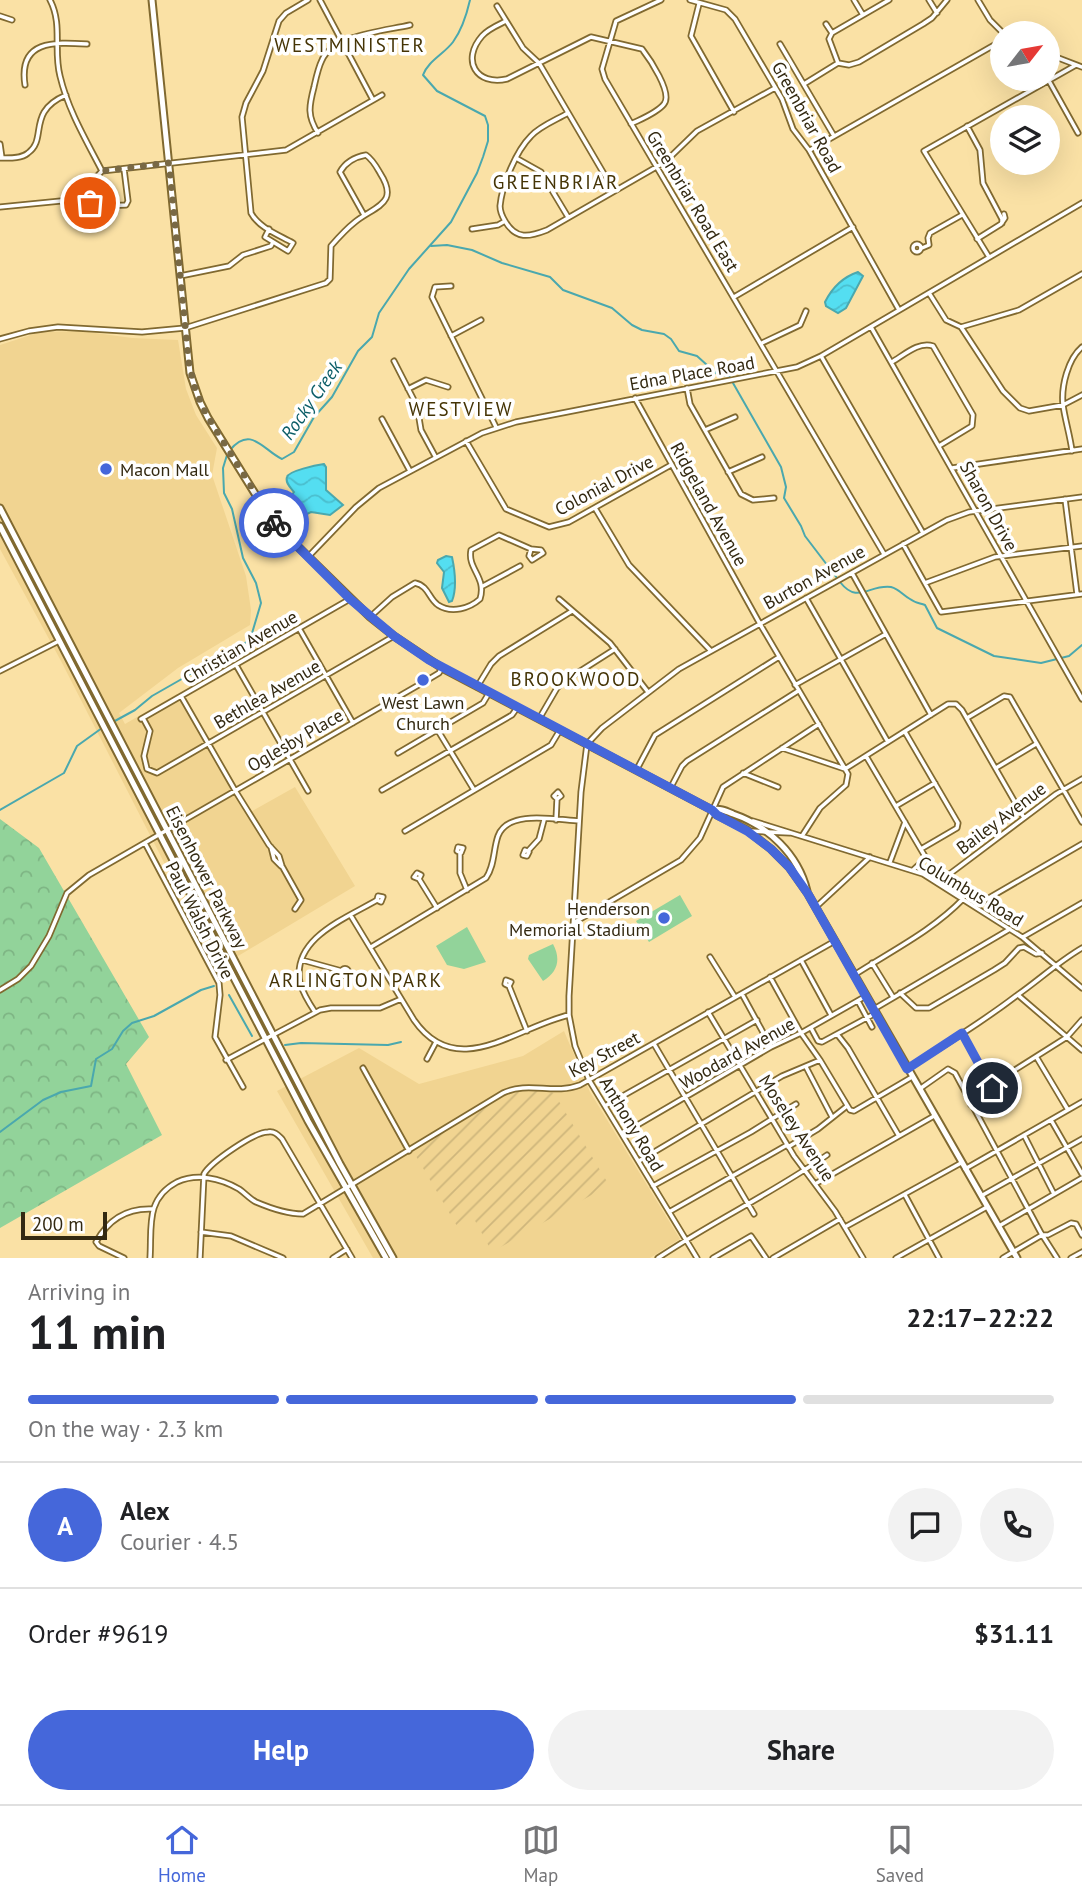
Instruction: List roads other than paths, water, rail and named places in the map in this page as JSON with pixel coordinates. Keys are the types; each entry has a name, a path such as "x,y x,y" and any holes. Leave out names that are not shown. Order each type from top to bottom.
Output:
{"main road":[{"path":"152,0 189,364 195,389 220,438 274,522 370,617 442,668 712,810 747,831 780,858 816,907 1015,1255"},
{"name":"Eisenhower Parkway","path":"0,508 274,1034 349,1188 393,1258"},
{"name":"Eisenhower Parkway","path":"0,526 265,1039 386,1258"},
{"path":"712,810 719,808 753,821 770,833 787,852 806,885 808,894"}],"street":[{"path":"50,0 58,23 59,74 66,95 102,171"},
{"path":"269,229 265,237 288,251 293,243 255,220 250,210 243,110 261,78 279,21 286,13 308,0"},
{"path":"320,0 373,100"},
{"path":"610,40 617,20 661,0"},
{"name":"Greenbriar Road","path":"690,0 717,6 729,12 786,107 793,129 809,150 899,310"},
{"path":"855,0 863,15"},
{"path":"838,63 828,39 832,33 889,0"},
{"path":"929,0 937,13"},
{"path":"804,85 838,63 849,65 859,62 923,24 937,13 947,0"},
{"path":"978,0 991,21"},
{"path":"699,4 691,36 734,112"},
{"path":"497,6 523,48 539,63 614,191"},
{"path":"0,16 12,20"},
{"path":"506,21 487,31 479,40 472,62 475,72 500,80 591,37 642,50 667,92 667,99 663,106 631,124"},
{"path":"826,24 832,33"},
{"path":"318,133 309,114 309,103 321,61 331,48 341,41 410,25"},
{"name":"Greenbriar Road East","path":"610,40 603,74 655,167 762,343 884,554"},
{"path":"25,85 24,68 31,54 43,45 87,44"},
{"path":"780,44 834,136"},
{"path":"809,150 990,47"},
{"path":"1060,59 1082,67"},
{"path":"1060,74 1076,65"},
{"path":"568,113 532,134 516,158 500,206 505,221 514,233 525,237 547,230 668,159 692,134 775,88"},
{"path":"989,257 924,151 1031,91"},
{"path":"1055,91 1078,133"},
{"path":"0,144 1,158 21,156 29,152 35,144 43,111 54,100 66,95"},
{"path":"81,199 83,191 102,171 286,150 382,95"},
{"path":"967,126 980,150 982,183 1002,215 1002,223 976,239"},
{"path":"0,340 29,331 58,327 142,332 185,328 326,283 331,275 331,246 364,215 384,203 388,195 384,178 366,155 358,156 343,166 340,172 364,215"},
{"path":"516,158 541,172 568,217"},
{"path":"0,207 81,199 101,206 126,205 128,201 124,169"},
{"name":"Edna Place Road","path":"307,557 372,493 435,456 496,427 797,367 821,356 1082,203"},
{"path":"922,248 930,244 930,233 962,215"},
{"path":"472,229 498,225 505,221"},
{"path":"734,297 853,227"},
{"path":"180,276 229,266 243,255 271,246 273,242"},
{"path":"961,327 1027,307 1082,274"},
{"path":"451,286 438,285 432,293 433,301 496,427"},
{"path":"929,293 946,320 961,327 1015,405 1029,411 1063,405 1082,395"},
{"path":"762,343 800,325 806,311"},
{"path":"451,336 481,320"},
{"name":"Sharon Drive","path":"871,327 1082,699"},
{"path":"891,362 926,344 933,346 941,359 975,420 972,426 939,446"},
{"path":"1072,451 1063,405 1070,363 1082,347"},
{"path":"821,356 923,533"},
{"path":"394,361 418,409 421,430 435,456"},
{"path":"408,389 426,380 448,387"},
{"path":"687,388 690,404 744,497 757,500 774,498"},
{"name":"Ridgeland Avenue","path":"635,398 760,624 845,769"},
{"path":"705,430 735,417"},
{"path":"382,419 410,471"},
{"name":"Colonial Drive","path":"466,441 502,504 515,514 543,526 555,527 671,465"},
{"path":"952,468 1082,449"},
{"path":"728,472 745,462 762,457"},
{"name":"Burton Avenue","path":"587,744 591,737 679,669 954,516 1082,496"},
{"path":"903,544 941,612 1080,594 1065,499"},
{"path":"594,508 629,565 710,651"},
{"path":"484,586 470,558 471,550 499,535 531,549"},
{"path":"925,583 1001,556 1082,546"},
{"path":"370,617 411,583 422,585 438,605 454,610 464,608 478,601 484,586 520,566"},
{"path":"852,573 932,715"},
{"path":"806,598 888,742"},
{"name":"Christian Avenue","path":"152,772 144,762 150,732 142,718 350,599"},
{"path":"559,599 615,649 648,692"},
{"path":"477,687 499,656 572,611"},
{"path":"300,630 353,723"},
{"path":"795,685 886,634"},
{"name":"Bethlea Avenue","path":"152,772 159,772 394,636"},
{"path":"0,671 59,641"},
{"path":"539,719 563,682 615,649"},
{"path":"638,769 655,735 779,657"},
{"path":"236,665 308,790"},
{"name":"Oglesby Place","path":"0,990 18,979 41,952 66,893 89,875 439,673 442,668"},
{"path":"671,788 687,761 798,691"},
{"path":"398,753 483,703 489,693"},
{"path":"181,696 271,848 274,859 282,866 301,900 295,909"},
{"path":"967,718 1007,696 1082,822"},
{"path":"845,769 950,704 958,705 1024,818"},
{"path":"382,790 512,715 517,708"},
{"path":"574,922 681,860 699,838 723,787 819,724"},
{"path":"438,729 474,790"},
{"path":"405,831 551,745 560,730"},
{"path":"905,732 958,826 921,849"},
{"name":"Anthony Road","path":"587,744 579,821 569,1015 577,1054 589,1080 697,1258"},
{"path":"995,768 1036,744"},
{"path":"782,748 845,769 848,776 846,785 820,808 802,836"},
{"path":"866,756 926,860 913,870"},
{"path":"743,773 778,787"},
{"name":"Bailey Avenue","path":"938,883 1024,818 1082,779"},
{"path":"896,806 935,783"},
{"path":"556,820 557,799"},
{"path":"370,948 483,881 489,873 498,837 507,824 517,819 579,821"},
{"path":"528,851 539,839 544,820"},
{"name":"Columbus Road","path":"753,821 913,870 1022,937 1082,988"},
{"path":"890,862 905,822"},
{"name":"Columbus Road","path":"747,831 791,833"},
{"name":"Paul Walsh Drive","path":"145,843 219,983 220,995 214,1032 216,1042 243,1087"},
{"path":"975,906 1082,844"},
{"path":"460,853 460,873 467,890"},
{"path":"816,907 870,857"},
{"path":"419,879 437,908"},
{"path":"854,975 940,920 963,899"},
{"path":"314,1012 301,984 302,960 315,939 377,900"},
{"path":"1022,937 1082,903"},
{"path":"351,916 418,1026 436,1042 458,1049 477,1048 569,1015"},
{"path":"811,1028 819,1042 837,1034 867,1018 893,997 1010,929"},
{"name":"Key Street","path":"321,1205 508,1090 522,1087 567,1089 589,1080 835,941"},
{"path":"900,993 916,1008 929,1008 1006,963 1019,948 1024,947 1036,954 1042,953"},
{"path":"907,1069 1018,995 1055,964 1082,948"},
{"path":"710,957 735,997"},
{"path":"302,960 342,971"},
{"path":"801,960 831,1016"},
{"path":"872,963 893,997"},
{"path":"770,977 801,1033 852,1111 912,1077"},
{"path":"509,986 527,1031"},
{"path":"742,993 771,1047"},
{"path":"1018,995 1082,1051"},
{"name":"Woodard Avenue","path":"622,1134 771,1047 811,1028 866,996"},
{"path":"226,1060 314,1012 331,1008 380,1008 401,999"},
{"path":"858,1001 872,1027"},
{"name":"Moseley Avenue","path":"708,1012 788,1146 840,1219 862,1258"},
{"path":"605,1106 757,1020"},
{"path":"971,1105 1010,1073 1066,1037 1082,1020"},
{"path":"962,1033 992,1088"},
{"path":"837,1034 878,1097 899,1136"},
{"path":"427,1059 436,1042"},
{"path":"653,1043 754,1214"},
{"path":"1037,1058 1068,1110"},
{"path":"639,1161 782,1076 820,1060"},
{"path":"806,1067 832,1117"},
{"path":"363,1068 409,1151"},
{"path":"919,1089 950,1069 1057,1258"},
{"path":"845,1227 996,1151 1080,1103 1082,1111"},
{"path":"653,1186 796,1104"},
{"path":"669,1212 818,1129 847,1106"},
{"path":"815,1184 934,1116"},
{"path":"998,1226 1082,1176 1051,1120"},
{"path":"200,1258 204,1178 207,1170 214,1161 261,1133 271,1132 282,1139 352,1258"},
{"path":"1024,1135 1054,1194"},
{"path":"981,1196 1082,1139"},
{"path":"658,1258 805,1171 827,1155"},
{"path":"150,1258 153,1209 159,1196 169,1187 188,1178 204,1178 231,1185 258,1203 298,1214 321,1205"},
{"path":"904,1195 939,1258"},
{"path":"896,1258 987,1207"},
{"path":"124,1258 97,1244 97,1238 110,1222 124,1214 153,1209"},
{"path":"772,1258 840,1219"},
{"path":"1003,1258 1015,1255 1042,1235 1048,1235 1074,1222 1082,1235"},
{"path":"201,1232 231,1236 283,1258"},
{"path":"713,1258 751,1236 766,1258"},
{"path":"332,1258 347,1250"},
{"path":"668,1252 671,1258"},
{"path":"1071,1258 1082,1252"}],"water":[{"path":"858,272 863,276 846,308 838,313 826,306 825,302 835,288"},
{"path":"324,464 326,490 343,505 330,515 311,512 303,516 287,501 294,492 287,477 297,471"},
{"path":"446,556 452,557 455,574 454,596 449,602 442,588 444,572 437,563"}],"waterway":[{"name":"Rocky Creek","path":"230,450 237,443 251,439 282,459 294,452 314,417 332,397 358,351 372,337 379,313 409,269 451,222 477,173 488,141 488,125 485,116 437,91 423,75 456,38 470,0"},
{"path":"431,246 447,245 472,250 502,263 550,277 563,290 612,308 632,325 642,330 664,334 679,351 697,356 718,375 729,376 781,467 786,487 784,498 805,536 837,578"},
{"name":"Rocky Creek","path":"113,722 135,710 152,696 250,640 261,603 256,583 243,558 232,509 224,493 223,468 227,455"},
{"path":"840,582 846,589 858,593 883,587 894,588 925,605 937,628 994,656 1041,663 1069,656 1082,645"},
{"name":"Rocky Creek","path":"0,810 64,773 77,746 102,728"},
{"path":"0,1132 43,1100 61,1092 91,1086 96,1059 112,1049 123,1031 132,1023 154,1016 201,990 214,986"},
{"path":"229,995 252,1036"},
{"path":"285,1045 388,1045 401,1042"}],"place":[{"name":"Macon Mall","path":"106,469"},
{"name":"West Lawn Church","path":"423,680"},
{"name":"Henderson Memorial Stadium","path":"664,918"}],"district":[{"name":"WESTMINISTER","path":"350,45"},
{"name":"GREENBRIAR","path":"556,182"},
{"name":"WESTVIEW","path":"461,409"},
{"name":"BROOKWOOD","path":"576,679"},
{"name":"ARLINGTON PARK","path":"356,980"}]}
